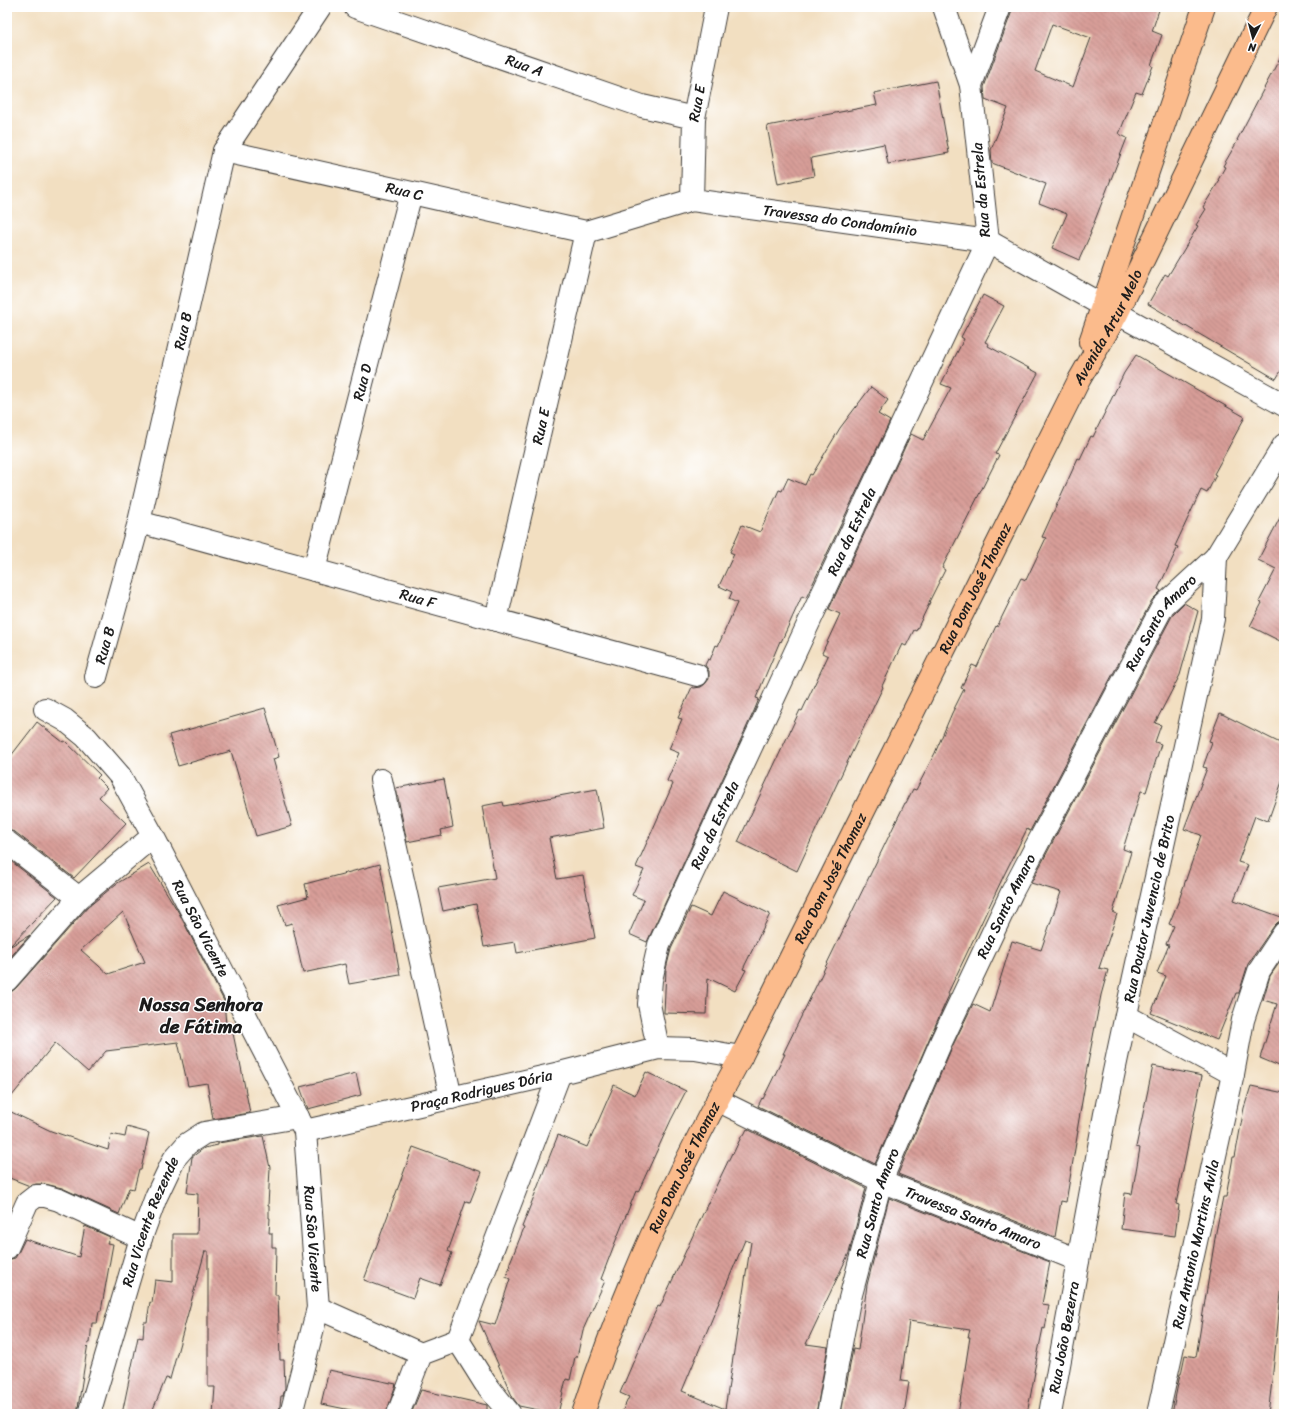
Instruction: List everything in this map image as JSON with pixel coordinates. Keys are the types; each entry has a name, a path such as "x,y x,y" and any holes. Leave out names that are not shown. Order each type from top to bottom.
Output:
{"main road":[{"name":"Avenida Artur Melo","path":"1110,310 1204,7"},
{"name":"Avenida Artur Melo","path":"1079,380 1110,310 1266,7"},
{"name":"Rua Dom José Thomaz","path":"583,1414 619,1310 650,1238 717,1100 741,1057 1079,380"},
{"name":"Rua Dom José Thomaz","path":"589,1414 594,1382"}],"street":[{"name":"Rua B","path":"96,677 138,522 224,151 320,7"},
{"name":"Rua A","path":"355,7 642,106 694,118"},
{"name":"Rua E","path":"692,200 694,118 716,7"},
{"name":"Rua da Estrela","path":"658,1048 649,1004 651,980 659,945 988,241 971,85 944,7"},
{"path":"971,85 1000,7"},
{"name":"Rua C","path":"224,151 586,232"},
{"name":"Rua D","path":"314,570 411,193"},
{"path":"586,232 692,200"},
{"name":"Travessa do Condomínio","path":"692,200 988,241"},
{"name":"Rua E","path":"496,620 586,232"},
{"path":"988,241 1110,310 1284,405"},
{"name":"Rua Santo Amaro","path":"828,1414 848,1306 881,1181 941,1042 1012,892 1163,606 1216,557 1284,445"},
{"name":"Rua F","path":"138,522 697,675"},
{"name":"Rua Doutor Juvencio de Brito","path":"1078,1260 1105,1114 1213,619 1216,557"},
{"name":"Rua São Vicente","path":"45,708 86,737 120,776 153,836 301,1124 318,1308 291,1414"},
{"path":"381,780 451,1098"},
{"path":"7,980 79,898 153,836"},
{"path":"7,842 79,898"},
{"name":"Rua Antonio Martins Avila","path":"1158,1414 1233,1074 1243,1020 1259,970 1284,933"},
{"path":"1126,1016 1233,1074"},
{"name":"Praça Rodrigues Dória","path":"301,1124 451,1098 560,1073 658,1048 695,1049 741,1057"},
{"path":"318,1308 421,1354 458,1340 560,1073"},
{"name":"Travessa Santo Amaro","path":"717,1100 881,1181 1078,1260"},
{"name":"Rua Vicente Rezende","path":"89,1414 141,1238 156,1197 174,1159 187,1144 204,1133 301,1124"},
{"path":"7,1248 27,1203 36,1196 45,1196 59,1200 141,1238"},
{"name":"Rua João Bezerra","path":"1050,1414 1078,1260"},
{"path":"458,1340 485,1383 510,1414"},
{"path":"398,1414 421,1354"}],"building":[{"path":"1012,7 1160,7 1152,31 1162,35 1151,65 1153,66 1142,94 1136,92 1119,134 1127,138 1091,233 1079,260 1052,248 1067,214 1039,203 1046,184 992,163 991,150 1008,108 985,99 984,87 1012,11","holes":["1052,24 1091,38 1073,87 1035,71"]},
{"path":"1284,50 1284,366 1276,379 1148,304 1165,274 1168,276 1198,226 1196,225 1206,209 1203,207 1219,181 1218,180 1225,167 1223,166"},
{"path":"936,81 949,153 888,164 884,144 811,158 814,176 778,184 767,126 877,105 874,93"},
{"path":"983,295 1004,306 985,342 989,344 988,346 1038,373 995,454 999,455 942,568 945,570 916,631 914,630 906,646 902,644 797,871 738,842 800,710 802,711 828,656 822,653 840,614 829,609 911,434 923,440 951,388 941,384 964,339 961,337"},
{"path":"1136,355 1245,417 1214,474 1216,475 1207,493 1201,490 1175,546 1178,547 1158,589 1161,591 1152,600 1030,831 1027,829 1004,875 948,993 949,995 875,1164 758,1106 762,1098 763,1099 785,1054 783,1054 905,803 913,789 916,790 935,753 964,689 961,688 972,665 977,667 1021,578 1026,580 1046,538 1042,537 1078,458 1080,459 1091,436 1093,437 1124,373"},
{"path":"871,387 888,400 878,414 890,421 806,598 802,596 781,642 780,641 756,698 759,699 754,711 647,942 629,934 644,900 632,895 644,870 636,867 673,784 667,781 679,753 669,749 682,719 678,718 692,687 701,687 709,679 709,671 705,665 708,659 710,660 716,645 718,646 737,603 729,599 732,592 719,586 734,554 730,552 742,525 760,532 779,490 782,491 788,478 805,485 810,474 812,475 840,428"},
{"path":"1284,510 1284,643 1250,626 1262,603 1259,602 1276,569 1258,560"},
{"path":"1184,603 1198,611 1180,675 1155,723 1161,725 1155,742 1161,744 1146,792 1141,791 1123,849 1131,852 1113,912 1117,914 1099,968 1108,970 1101,995 1084,1084 1066,1202 1061,1201 1055,1237 898,1174 952,1047 973,1004 990,1012 1012,941 1041,950 1061,892 1031,883 1173,614"},
{"path":"265,708 279,757 273,759 292,826 256,836 231,751 178,766 169,735"},
{"path":"1220,713 1284,745 1284,776 1268,821 1255,816 1238,862 1248,865 1234,900 1284,918 1284,921 1278,922 1274,926 1248,964 1239,993 1236,993 1217,1040 1151,1013 1166,976 1157,973 1169,945 1166,944 1174,926 1169,924 1179,900 1201,835 1184,829 1207,768 1203,767 1212,742 1209,741"},
{"path":"37,722 63,742 65,741 100,775 97,778 107,788 99,797 126,823 74,878 15,832 7,830 7,761"},
{"path":"444,779 453,827 441,830 442,835 407,842 396,788"},
{"path":"597,789 604,828 549,838 557,879 583,875 595,938 517,953 515,942 484,947 476,904 443,911 438,888 495,878 482,806 503,802 504,806"},
{"path":"7,858 57,897 9,947 30,935 7,961"},
{"path":"149,864 179,913 224,1001 226,1025 231,1024 250,1113 213,1119 207,1083 188,1086 178,1042 106,1051 88,1072 55,1043 7,1102 7,992 11,992 16,988 88,907 116,884","holes":["123,912 145,962 108,974 81,950"]},
{"path":"380,864 400,975 349,984 345,964 303,973 292,923 285,925 278,905 308,897 305,884"},
{"path":"723,891 770,914 743,969 746,970 735,991 708,978 706,1014 664,1013 666,969 671,949 691,907 711,916"},
{"path":"1284,956 1284,1068 1260,1058 1277,1004 1263,1000 1270,976"},
{"path":"1153,1066 1202,1076 1176,1204 1179,1205 1175,1236 1121,1229 1125,1193 1132,1194 1140,1148 1136,1147"},
{"path":"646,1072 686,1091 638,1192 636,1191 614,1245 601,1279 605,1281 583,1330 570,1380 566,1379 558,1414 519,1406 513,1398 479,1321 495,1325 510,1279 506,1277 510,1266 509,1265 524,1228 522,1227 558,1135 587,1147 614,1085 635,1095"},
{"path":"356,1073 361,1095 308,1109 300,1087"},
{"path":"1251,1086 1284,1093 1284,1285 1282,1284 1268,1414 1172,1414 1185,1355 1196,1357 1223,1197 1226,1197 1244,1108"},
{"path":"7,1110 51,1131 108,1150 111,1134 125,1137 127,1127 149,1133 141,1169 139,1169 134,1189 129,1188 119,1214 62,1188 45,1184 30,1186 7,1177"},
{"path":"747,1129 866,1188 849,1253 806,1344 828,1347 816,1414 621,1414 629,1397 620,1393 649,1325 658,1306 660,1307 732,1153 733,1154 742,1135 744,1135","holes":["745,1240 751,1242 725,1409 682,1391"]},
{"path":"263,1136 270,1168 268,1206 270,1218 269,1233 272,1233 272,1247 276,1247 275,1295 278,1295 280,1360 284,1360 285,1388 283,1396 281,1396 279,1414 213,1414 215,1387 208,1387 208,1251 205,1251 170,1379 166,1378 151,1414 122,1414 138,1337 143,1338 144,1322 147,1322 150,1302 152,1303 155,1280 173,1282 173,1234 197,1234 198,1194 187,1193 192,1157 204,1148 218,1145 218,1143"},
{"path":"413,1147 482,1172 470,1202 466,1201 448,1251 452,1253 440,1285 420,1278 413,1298 364,1280"},
{"path":"889,1198 1050,1262 1042,1304 1049,1305 1045,1329 1043,1328 1034,1372 1027,1414 958,1414 970,1330 909,1321 901,1381 909,1382 904,1414 841,1414 853,1349 858,1350 867,1285"},
{"path":"85,1226 110,1237 107,1243 113,1244 101,1311 99,1311 97,1323 92,1323 90,1343 88,1343 77,1414 7,1414 7,1260 15,1258 25,1239 79,1257"},
{"path":"329,1370 396,1384 386,1414 370,1414 321,1404"},
{"path":"421,1390 487,1405 487,1414 411,1414"}],"district":[{"name":"Nossa Senhora de Fátima","path":"201,1015"}]}
